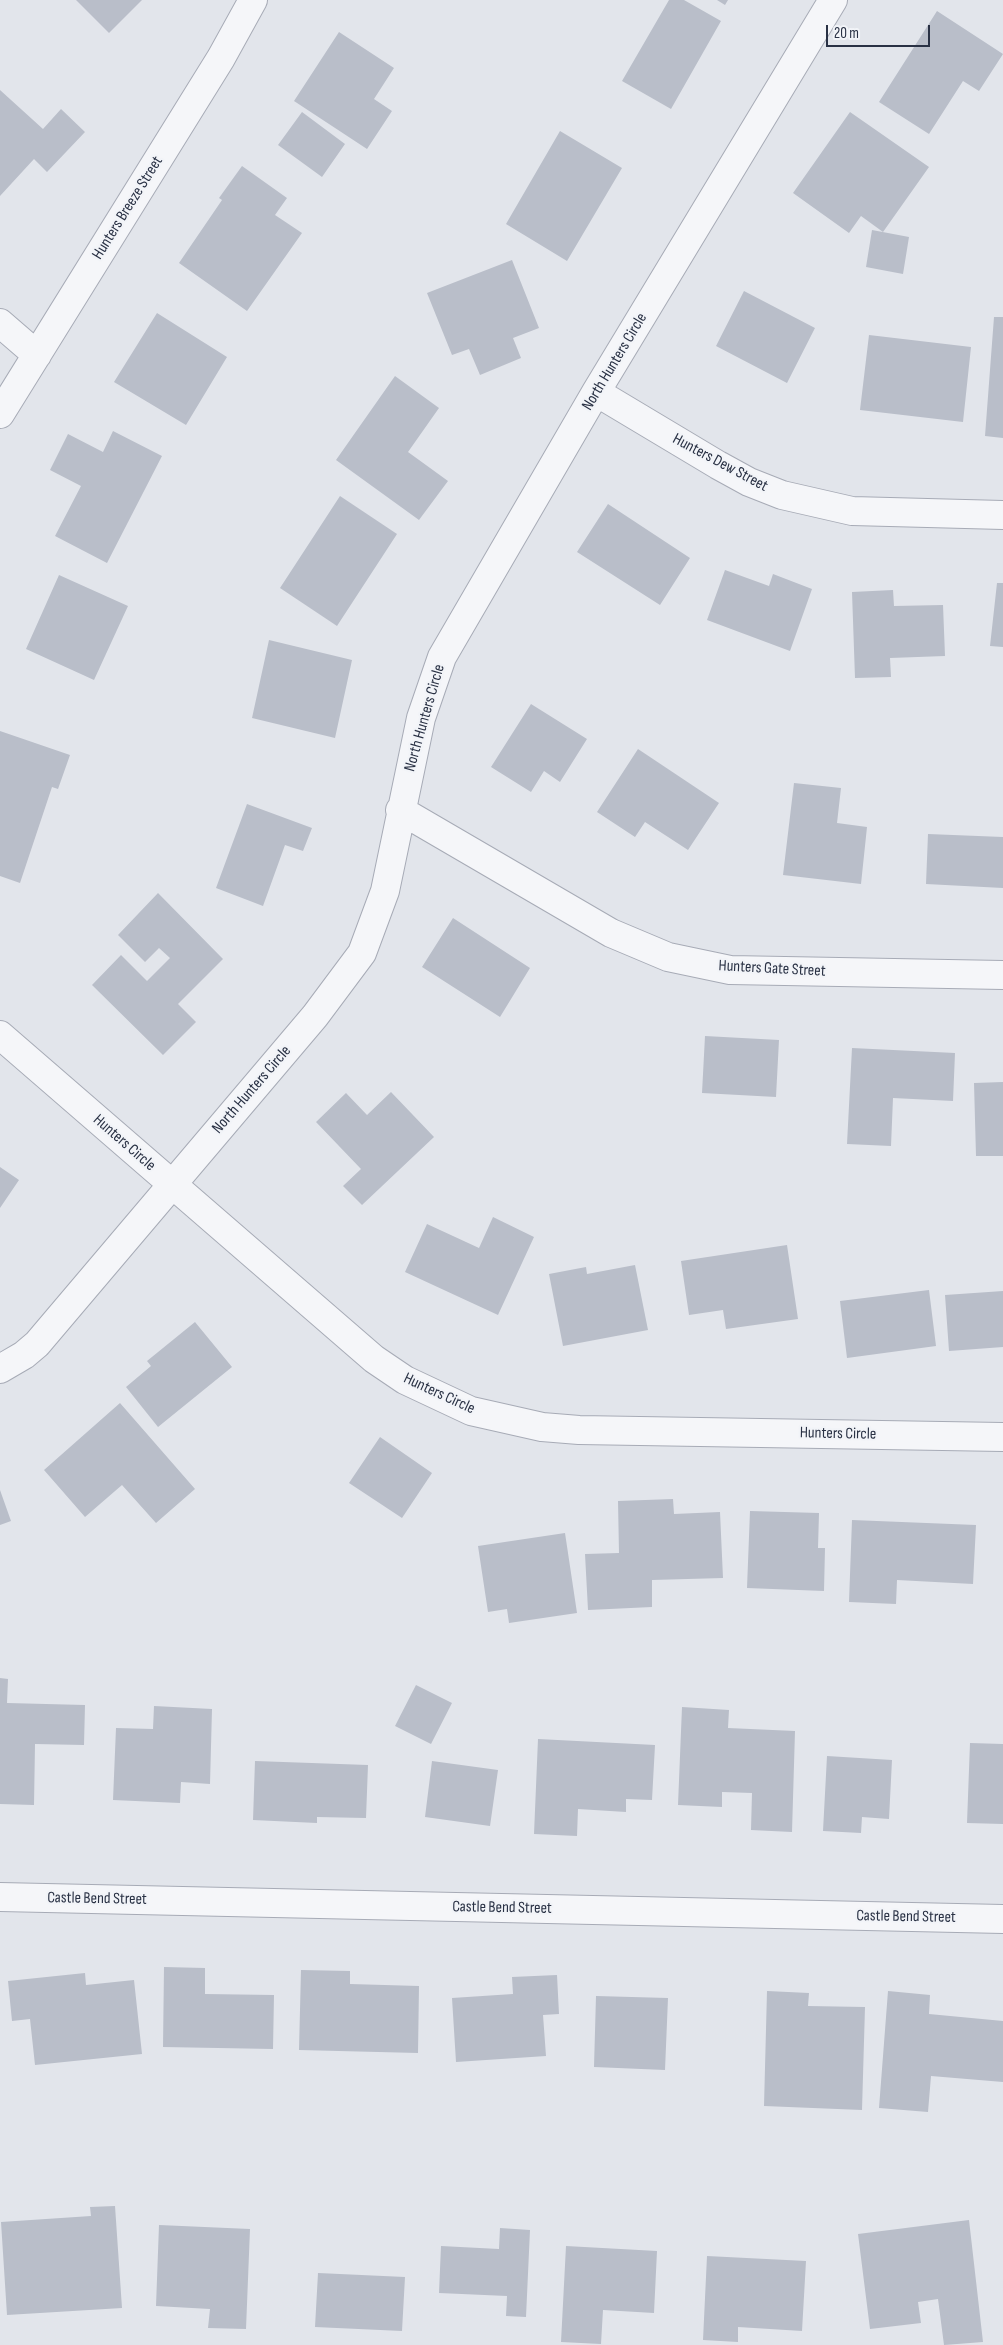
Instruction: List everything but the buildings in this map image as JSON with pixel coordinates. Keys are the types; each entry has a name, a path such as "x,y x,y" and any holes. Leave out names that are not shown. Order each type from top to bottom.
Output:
{"street":[{"name":"Hunters Breeze Street","path":"0,414 221,58 253,0"},
{"name":"North Hunters Circle","path":"0,1369 24,1355 37,1344 171,1184 316,1016 362,953 384,891 421,718 442,656 596,392 833,0"},
{"path":"0,323 37,355"},
{"name":"Hunters Dew Street","path":"596,392 718,465 749,482 782,495 852,511 1003,515"},
{"name":"Hunters Gate Street","path":"400,810 611,933 668,957 730,970 1003,975"},
{"name":"Hunters Circle","path":"0,1035 374,1359 405,1380 471,1411 542,1427 579,1430 1003,1437"},
{"name":"Castle Bend Street","path":"0,1897 1003,1919"}]}
